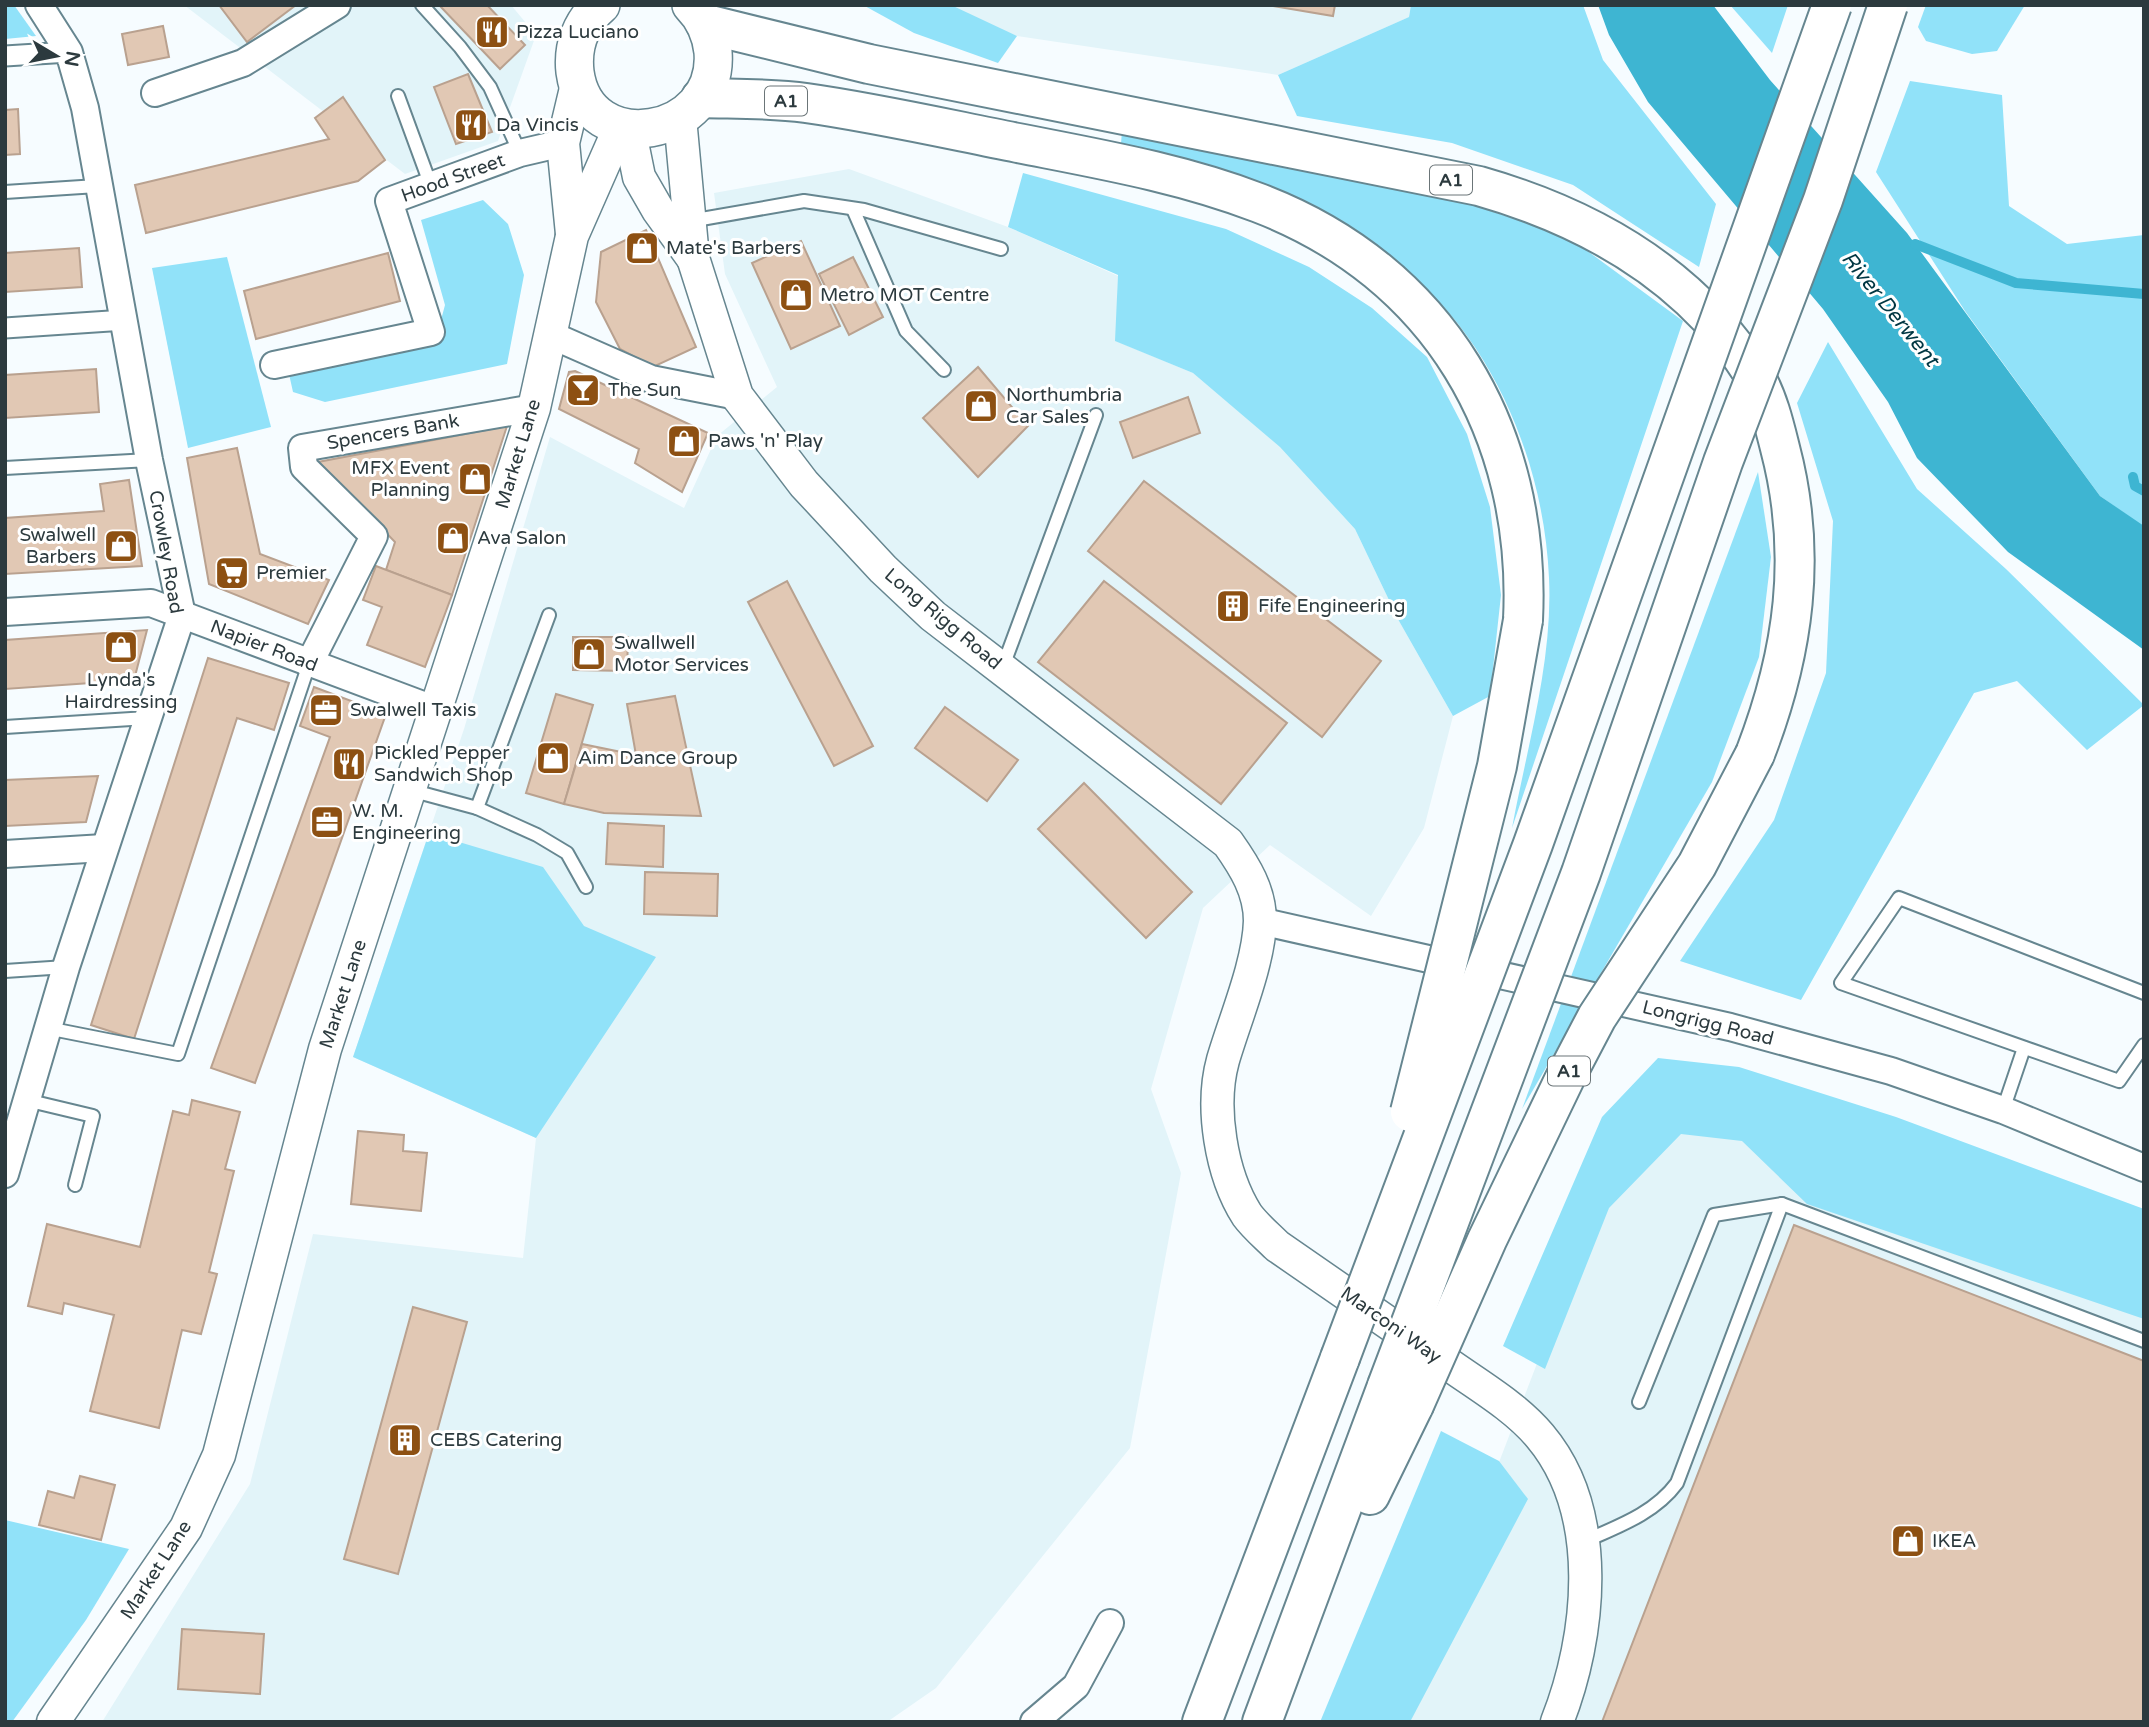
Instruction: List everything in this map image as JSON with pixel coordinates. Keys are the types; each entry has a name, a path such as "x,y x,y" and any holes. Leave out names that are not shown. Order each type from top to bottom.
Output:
{"highway":[{"name":"A1","path":"1202,1722 1533,844 1832,5"},
{"name":"A1","path":"1262,1722 1401,1395 1723,462 1823,200 1888,5"},
{"name":"A1","path":"698,15 869,64 1479,186 1546,207 1632,250 1680,288 1709,317 1757,380 1771,413 1793,507 1797,587 1787,655 1777,696 1755,754 1697,864 1597,1017 1487,1240 1401,1395"},
{"name":"A1","path":"691,108 807,103 1165,172 1261,204 1300,222 1374,268 1426,316 1466,373 1499,442 1517,506 1523,544 1523,620 1497,766 1372,1270"}],"main road":[{"path":"581,15 575,49 577,84 598,116 624,127 653,129 691,108 710,81 714,62 698,15"}],"street":[{"name":"Crowley Road","path":"5,1174 66,967 182,615 149,460 125,320 97,186 85,108 69,51 39,5"},
{"path":"155,93 243,63 337,5"},
{"path":"5,56 69,51"},
{"name":"Market Lane","path":"572,236 563,143 577,84"},
{"path":"691,108 690,221 693,258"},
{"path":"624,127 639,177 658,210 693,258"},
{"name":"Market Lane","path":"53,1722 186,1528 219,1455 325,1049 534,408 572,236 624,127"},
{"name":"Hood Street","path":"274,365 431,332 389,201 520,153 563,143"},
{"name":"Long Rigg Road","path":"693,258 737,396 804,484 883,569 933,616 1228,843 1246,869 1255,891 1260,921"},
{"path":"5,328 125,320"},
{"path":"551,335 652,379 737,396"},
{"name":"Spencers Bank","path":"309,664 374,536 304,467 302,448 534,408"},
{"name":"Napier Road","path":"5,612 151,603 436,710"},
{"path":"5,854 104,848"},
{"name":"Longrigg Road","path":"1260,921 1730,1027 1891,1071 2003,1110 2144,1168"},
{"name":"Marconi Way","path":"1260,921 1250,972 1222,1063 1219,1091 1219,1123 1227,1165 1239,1198 1248,1217 1277,1246 1501,1401 1540,1436 1559,1464 1573,1500 1582,1543 1586,1584 1584,1624 1570,1688 1557,1722"},
{"path":"1034,1722 1076,1686 1110,1623"}],"lane":[{"path":"422,5 460,47 490,87 520,153"},
{"path":"398,96 431,186"},
{"path":"5,192 97,186"},
{"path":"690,221 804,201 853,208 1001,249"},
{"path":"853,208 906,331 944,370"},
{"path":"1002,670 1096,415"},
{"path":"5,468 149,460"},
{"path":"477,808 549,615"},
{"path":"47,1028 178,1054 309,664"},
{"path":"5,727 147,718"},
{"path":"409,790 477,808 537,835 567,853 586,887"},
{"path":"2144,993 1899,898 1842,983 2119,1081 2144,1045"},
{"path":"5,971 66,967"},
{"path":"2003,1110 2024,1048"},
{"path":"25,1100 93,1116 75,1185"},
{"path":"1582,1543 1625,1524 1664,1501 1677,1483 1782,1204"},
{"path":"1639,1402 1714,1215 1782,1204 2144,1341"}],"shaded area":[{"path":"5,5 14,5 36,36 5,39"},
{"path":"184,5 511,5 536,35 498,141 405,174"},
{"path":"863,5 951,5 1017,36 998,63 914,33"},
{"path":"935,5 1411,5 1409,17 1278,75 1017,36"},
{"path":"1411,5 1583,5 1603,60 1716,204 1699,267 1573,185 1452,143 1297,116 1278,75 1409,17"},
{"path":"1730,5 1788,5 1772,53"},
{"path":"1926,5 2025,5 1997,51 1972,54 1926,41 1918,27"},
{"path":"1910,81 2002,95 2009,206 2067,244 2144,235 2144,527 2100,496 1965,311 1876,172"},
{"path":"1122,130 1439,194 1567,236 1683,321 1512,828 1543,672 1549,578 1545,534 1524,446 1507,404 1486,364 1460,327 1431,293 1389,258 1121,144"},
{"path":"849,169 1008,227 1118,276 1116,341 1193,373 1281,447 1355,529 1399,621 1453,716 1424,828 1371,916 1270,845 1203,908 1151,1089 1181,1173 1130,1448 936,1688 887,1722 102,1722 250,1484 313,1234 523,1258 536,1138 353,1057 464,729 550,437 684,508 717,436 777,387 725,274 714,193"},
{"path":"1023,173 1226,229 1309,267 1372,308 1427,357 1467,434 1490,507 1501,595 1490,696 1453,716 1399,621 1355,529 1280,447 1193,373 1115,341 1118,275 1008,227"},
{"path":"483,200 508,224 524,275 507,364 325,402 293,392 289,374 434,346 445,305 421,220"},
{"path":"227,257 271,427 188,448 152,268"},
{"path":"1828,342 1917,489 2006,569 2144,705 2087,750 2017,681 1974,693 1801,1000 1680,961 1774,820 1826,673 1833,521 1797,403"},
{"path":"1758,472 1771,557 1759,657 1712,782 1522,1109"},
{"path":"429,833 543,867 584,926 656,957 536,1138 353,1057"},
{"path":"1658,1058 1739,1067 1896,1117 2144,1209 2144,1319 1807,1204 1742,1141 1681,1134 1609,1208 1545,1369 1503,1346 1602,1117"},
{"path":"1645,1083 2144,1263 2144,1722 1399,1722"},
{"path":"1441,1431 1499,1461 1528,1499 1410,1722 1320,1722"},
{"path":"5,1520 129,1549 86,1620 12,1722 5,1722"}],"water":[{"name":"River Derwent","path":"1598,5 1713,5 1770,80 1907,233 2100,496 2144,526 2144,650 2008,552 1917,458 1888,402 1823,309 1648,102 1609,35"}],"building":[{"path":"219,5 296,5 247,42"},
{"path":"439,5 487,5 525,45 500,69"},
{"path":"1267,5 1335,5 1333,16"},
{"path":"163,26 169,57 128,65 122,34"},
{"path":"468,74 492,132 456,144 434,87"},
{"path":"343,97 385,160 358,181 146,233 135,185 329,139 315,118"},
{"path":"18,109 20,154 5,155 5,110"},
{"path":"646,230 696,347 653,367 620,349 596,302 601,252"},
{"name":"Metro MOT Centre","path":"801,241 840,326 791,349 752,263"},
{"path":"79,248 82,287 5,292 5,253"},
{"path":"388,253 400,301 256,339 244,291"},
{"path":"853,257 883,317 849,335 819,274"},
{"path":"978,367 1028,426 978,477 923,418"},
{"path":"96,369 99,412 5,418 5,375"},
{"path":"575,371 708,433 682,492 635,463 639,449 559,409 569,372"},
{"path":"1188,397 1200,433 1133,458 1120,422"},
{"path":"507,426 452,595 386,570 395,542 318,462"},
{"path":"237,448 260,554 329,580 308,624 209,584 187,458"},
{"path":"129,480 142,566 5,574 5,518 104,511 100,484"},
{"name":"Fife Engineering","path":"1144,481 1381,661 1322,737 1088,551"},
{"path":"376,566 452,595 425,667 367,645 382,607 363,600"},
{"path":"787,581 873,746 834,766 748,602"},
{"path":"1104,581 1287,723 1221,804 1038,662"},
{"path":"147,630 134,680 5,689 5,640"},
{"path":"573,637 628,637 627,671 573,670"},
{"path":"208,658 289,683 274,730 237,718 134,1039 91,1025"},
{"path":"314,687 386,714 255,1083 211,1068 330,737 300,726"},
{"path":"556,694 593,705 564,804 526,793"},
{"path":"675,696 701,816 604,813 564,804 582,744 636,755 627,704"},
{"path":"945,707 1018,760 987,801 915,748"},
{"path":"98,776 86,822 5,826 5,780"},
{"path":"1084,783 1192,892 1146,938 1038,829"},
{"path":"608,823 664,826 663,867 606,864"},
{"path":"645,872 718,874 717,916 644,914"},
{"path":"192,1100 240,1112 225,1169 234,1171 209,1272 217,1274 201,1334 182,1330 159,1428 90,1411 114,1315 64,1303 62,1314 28,1306 47,1224 140,1247 173,1111 189,1115"},
{"path":"358,1131 404,1135 403,1151 427,1153 421,1211 351,1204"},
{"name":"IKEA","path":"1794,1225 2144,1361 2144,1722 1602,1722"},
{"name":"CEBS Catering","path":"413,1307 467,1322 398,1574 344,1559"},
{"path":"80,1476 115,1485 101,1540 39,1525 48,1491 74,1498"},
{"path":"182,1629 264,1634 260,1694 178,1689"}],"waterway":[{"path":"1915,244 2016,283 2144,294"},
{"path":"2133,477 2135,486 2144,491"}],"place":[{"name":"Pizza Luciano","path":"492,32"},
{"name":"Da Vincis","path":"471,125"},
{"name":"Mate's Barbers","path":"642,248"},
{"name":"Metro MOT Centre","path":"796,295"},
{"name":"The Sun","path":"583,390"},
{"name":"Northumbria Car Sales","path":"981,406"},
{"name":"Paws 'n' Play","path":"684,441"},
{"name":"MFX Event Planning","path":"475,479"},
{"name":"Ava Salon","path":"453,538"},
{"name":"Swalwell Barbers","path":"121,546"},
{"name":"Premier","path":"232,573"},
{"name":"Fife Engineering","path":"1233,606"},
{"name":"Lynda's Hairdressing","path":"121,647"},
{"name":"Swallwell Motor Services","path":"589,654"},
{"name":"Swalwell Taxis","path":"326,710"},
{"name":"Aim Dance Group","path":"553,758"},
{"name":"Pickled Pepper Sandwich Shop","path":"349,764"},
{"name":"W. M. Engineering","path":"327,822"},
{"name":"CEBS Catering","path":"405,1440"},
{"name":"IKEA","path":"1908,1541"}]}
